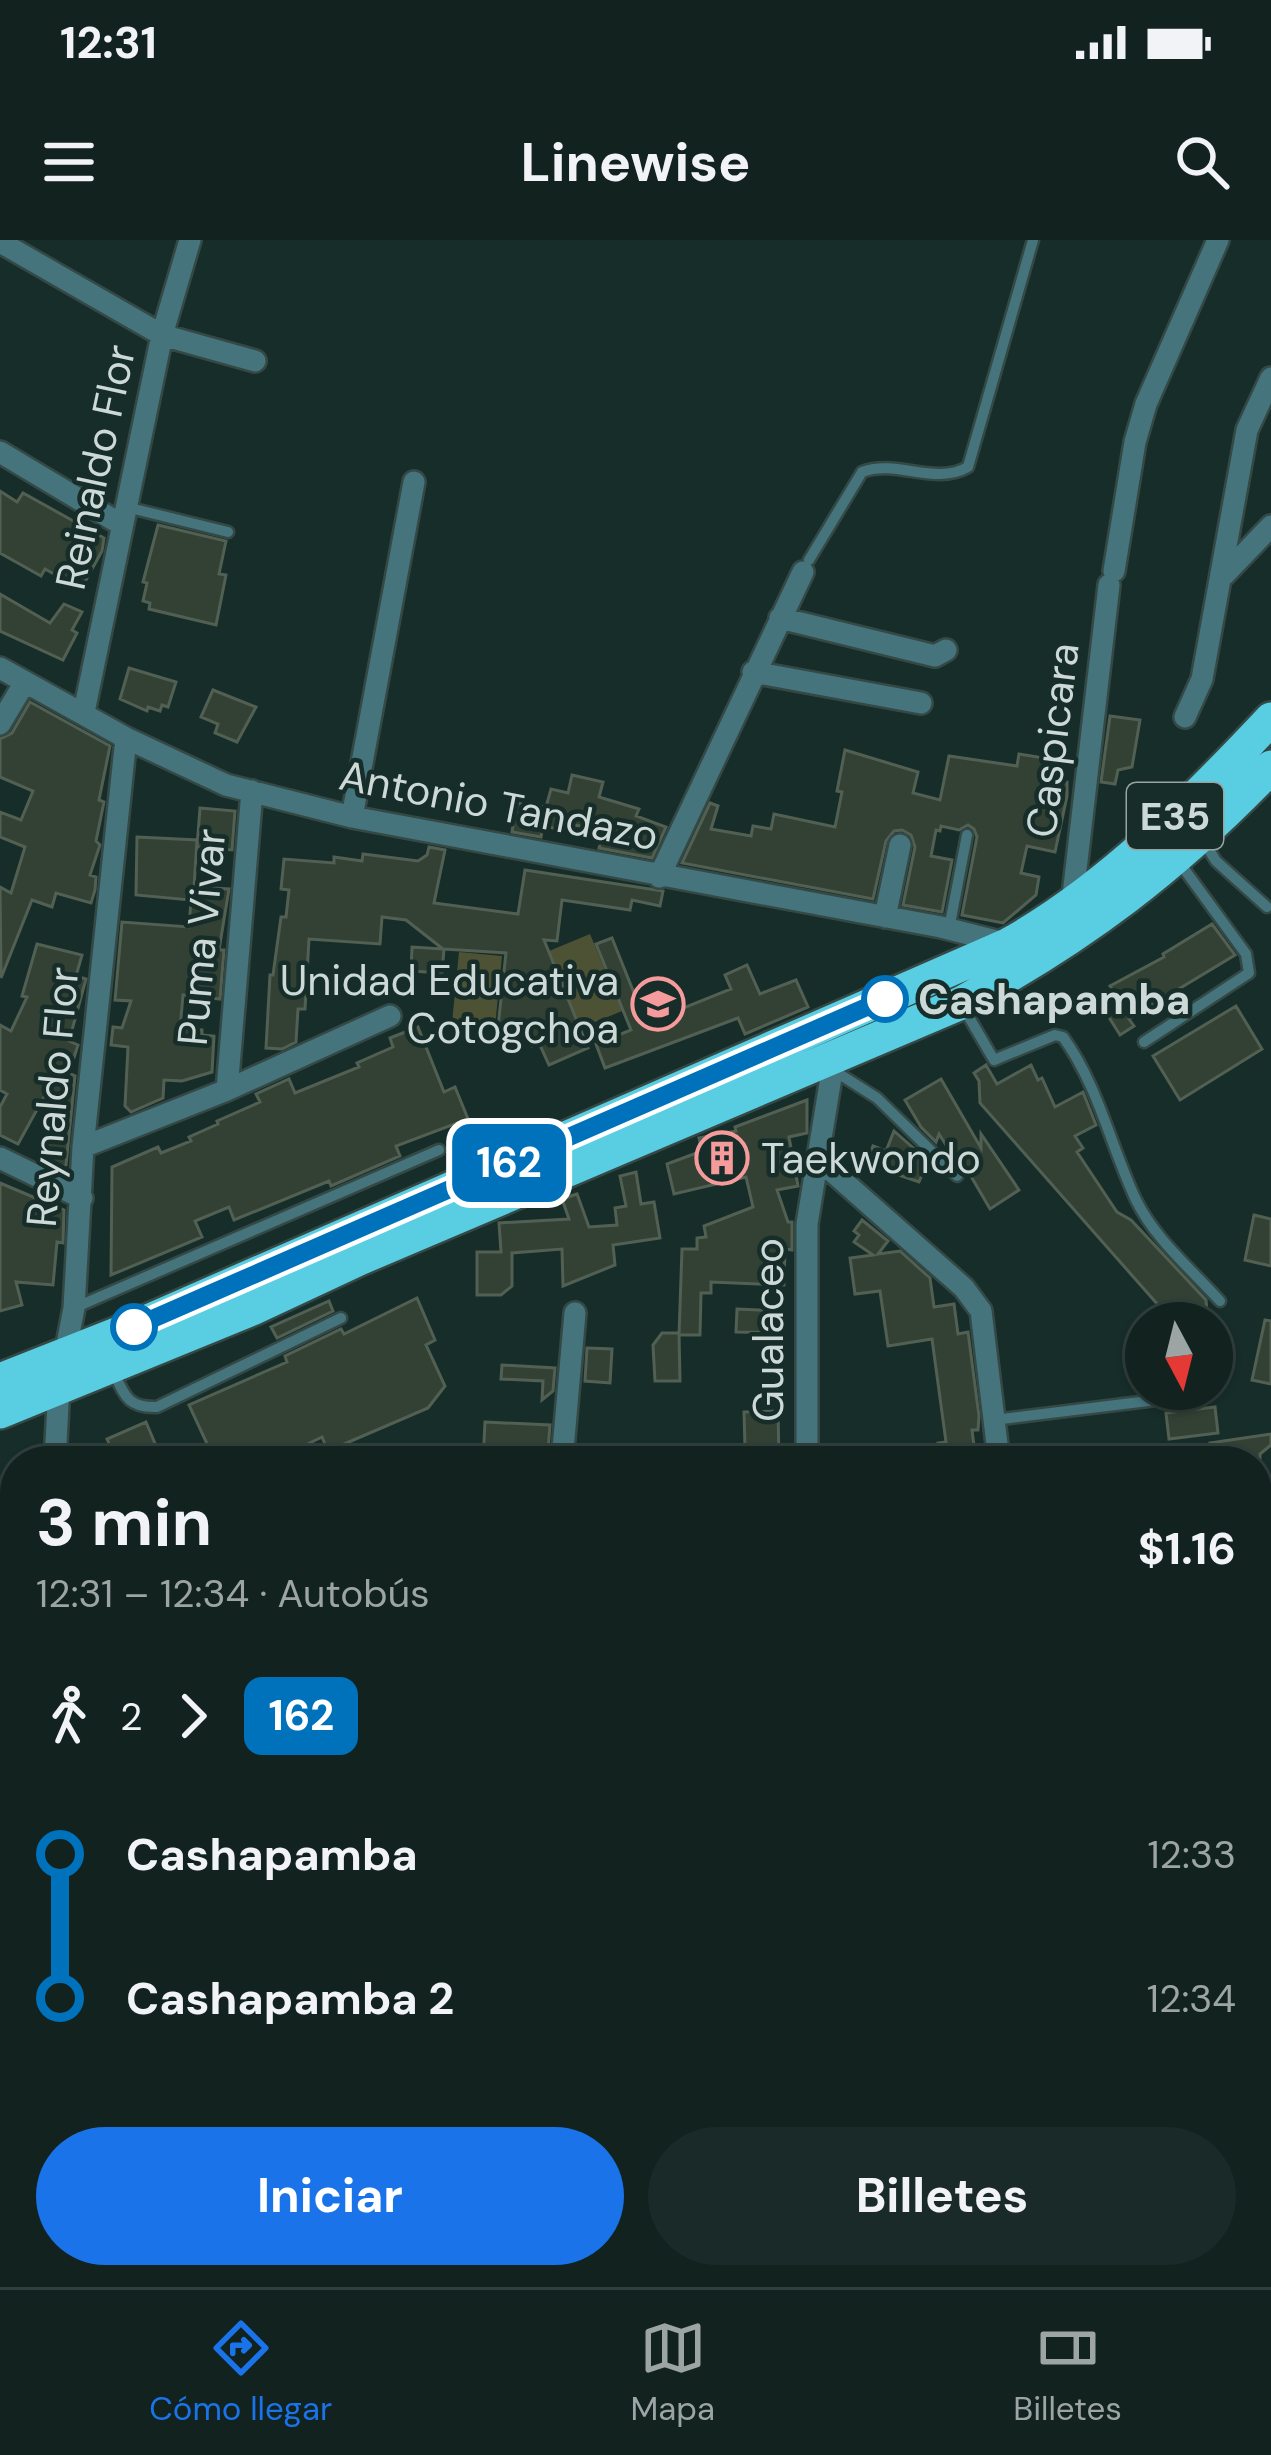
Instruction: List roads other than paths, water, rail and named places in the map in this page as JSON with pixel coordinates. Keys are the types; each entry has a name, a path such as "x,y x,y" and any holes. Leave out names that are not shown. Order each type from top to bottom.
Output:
{"highway":[{"name":"E35","path":"0,1412 63,1370 1009,944 1072,904 1168,823 1271,719"},
{"name":"E35","path":"105,1353 252,1310 359,1259 833,1064 961,1003 1067,943 1189,848 1271,767"},
{"name":"E35","path":"0,1380 63,1370"}],"street":[{"name":"Reinaldo Flor","path":"84,712 162,334 190,240"},
{"name":"Caspicara","path":"1072,904 1112,578 1135,442 1146,404 1218,240"},
{"path":"0,242 162,334 254,361"},
{"path":"1185,717 1202,679 1246,430 1271,378"},
{"path":"0,452 124,516"},
{"path":"352,817 414,482"},
{"path":"1223,575 1271,526"},
{"path":"659,877 806,566"},
{"path":"780,618 935,656 946,650"},
{"name":"Antonio Tandazo","path":"0,668 126,738 226,785 352,817 1009,944"},
{"path":"753,672 921,703"},
{"path":"0,724 26,682"},
{"name":"Reynaldo Flor","path":"56,1446 74,1308 83,1147 126,738"},
{"name":"Puma Vivar","path":"227,1090 252,791"},
{"path":"885,917 901,845"},
{"path":"83,1147 227,1090 390,1016"},
{"name":"Gualaceo","path":"807,1446 807,1224 833,1064"},
{"path":"0,1158 82,1198"},
{"path":"818,1159 973,1298 983,1324 997,1446"},
{"path":"563,1446 575,1313"}],"lane":[{"path":"806,566 862,472 878,467 949,475 968,467 1034,240"},
{"path":"124,516 228,532"},
{"path":"949,929 967,836"},
{"path":"1189,848 1216,861 1267,908"},
{"path":"1144,1042 1249,973 1246,954 1189,848"},
{"path":"961,1003 994,1060 1055,1035 1063,1037 1116,1142 1135,1198 1148,1220 1220,1300"},
{"path":"833,1064 877,1098 957,1176"},
{"path":"74,1308 439,1150"},
{"path":"105,1353 128,1402 157,1407 341,1318"},
{"path":"994,1420 1125,1404"}],"place":[{"name":"Cashapamba","path":"885,999"},
{"name":"Unidad Educativa Cotogchoa","path":"658,1004"},
{"name":"Taekwondo","path":"722,1158"}]}
